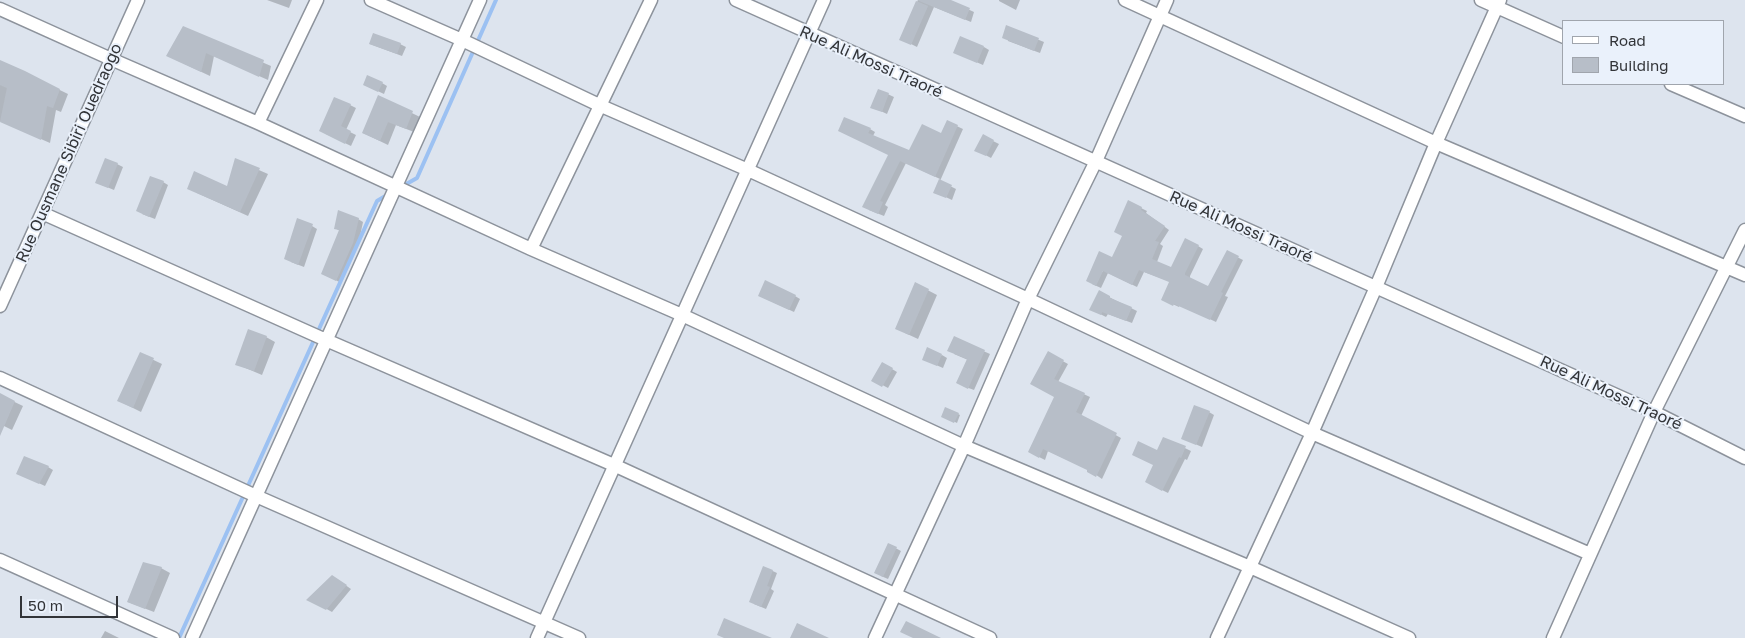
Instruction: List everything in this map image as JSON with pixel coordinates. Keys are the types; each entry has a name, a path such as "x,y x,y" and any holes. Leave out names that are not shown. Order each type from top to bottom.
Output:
{"street":[{"name":"Rue Ousmane Sibiri Ouedraogo","path":"0,306 138,0"},
{"path":"258,123 317,0"},
{"path":"371,0 462,40 599,105 748,170 1312,433 1590,554"},
{"path":"192,638 480,0"},
{"path":"531,249 651,0"},
{"name":"Rue Ali Mossi Traoré","path":"736,0 1654,412 1745,458"},
{"path":"537,638 824,0"},
{"path":"1125,0 1436,143 1728,266 1745,275"},
{"path":"875,638 964,446 1028,299 1096,161 1167,0"},
{"path":"1481,0 1499,4 1562,36"},
{"path":"1217,638 1312,433 1436,143 1499,4"},
{"path":"0,9 111,60 258,123 531,249 682,315 964,446 1250,567 1409,638"},
{"path":"1673,85 1745,116"},
{"path":"42,213 326,340 616,466 990,638"},
{"path":"1553,638 1654,412 1745,230"},
{"path":"0,378 256,496 579,638"},
{"path":"0,560 173,638"}],"building":[{"path":"917,0 951,0 970,8 965,20"},
{"path":"916,1 928,6 911,45 899,40"},
{"path":"1006,25 1039,38 1034,51 1002,38"},
{"path":"183,26 264,60 259,77 206,53 201,72 166,56"},
{"path":"373,33 401,43 397,54 369,44"},
{"path":"960,36 984,46 977,63 953,53"},
{"path":"0,60 60,89 53,108 47,106 41,140 0,122 7,88 0,85"},
{"path":"367,75 383,82 378,92 363,85"},
{"path":"878,89 889,93 882,112 870,108"},
{"path":"378,95 413,111 406,129 388,122 380,141 362,133"},
{"path":"334,97 351,104 341,126 351,131 345,144 319,131"},
{"path":"844,117 871,128 868,133 909,150 922,124 941,133 947,120 958,125 935,177 900,161 880,201 883,202 878,214 862,207 888,155 838,131"},
{"path":"983,134 994,140 986,156 974,151"},
{"path":"105,158 118,163 108,188 95,183"},
{"path":"235,158 260,168 240,212 187,189 194,171 227,186"},
{"path":"150,176 164,181 149,217 136,211"},
{"path":"939,179 952,185 946,198 933,193"},
{"path":"1128,200 1142,207 1141,210 1165,226 1155,241 1159,242 1152,259 1171,267 1185,238 1199,245 1185,275 1208,286 1227,250 1239,256 1221,292 1223,293 1210,320 1161,300 1169,282 1139,270 1132,285 1103,271 1096,286 1086,281 1099,251 1112,257 1122,236 1114,232"},
{"path":"338,210 359,218 353,243 336,281 321,274 339,230 334,229"},
{"path":"297,218 313,224 298,265 284,259"},
{"path":"765,280 796,295 789,310 758,296"},
{"path":"915,282 929,289 909,335 895,329"},
{"path":"1099,290 1110,296 1110,298 1132,307 1126,321 1102,312 1101,315 1089,310"},
{"path":"248,329 267,336 254,371 235,365"},
{"path":"954,336 985,350 968,389 956,383 967,359 947,351"},
{"path":"927,347 942,354 937,366 922,360"},
{"path":"1048,351 1064,360 1054,379 1085,393 1076,412 1117,433 1096,477 1087,472 1087,470 1043,449 1039,458 1028,452 1054,397 1030,384"},
{"path":"140,352 154,358 133,408 117,401"},
{"path":"882,362 893,368 882,387 871,381"},
{"path":"0,393 15,401 0,436"},
{"path":"1194,405 1210,411 1196,445 1181,439"},
{"path":"945,407 959,413 954,423 941,417"},
{"path":"1163,437 1186,446 1162,491 1145,482 1153,465 1132,455 1138,441 1157,450"},
{"path":"24,456 49,466 39,484 16,474"},
{"path":"888,543 897,547 883,577 874,573"},
{"path":"143,562 162,567 145,609 127,602"},
{"path":"763,566 773,570 767,586 770,587 761,607 749,602"},
{"path":"332,575 347,585 326,610 306,600"},
{"path":"724,618 772,638 724,638 717,635"},
{"path":"906,621 941,638 913,638 900,632"},
{"path":"797,623 829,638 790,638"}],"waterway":[{"path":"401,187 417,178 496,0"},
{"path":"179,638 377,201 387,195"}]}
